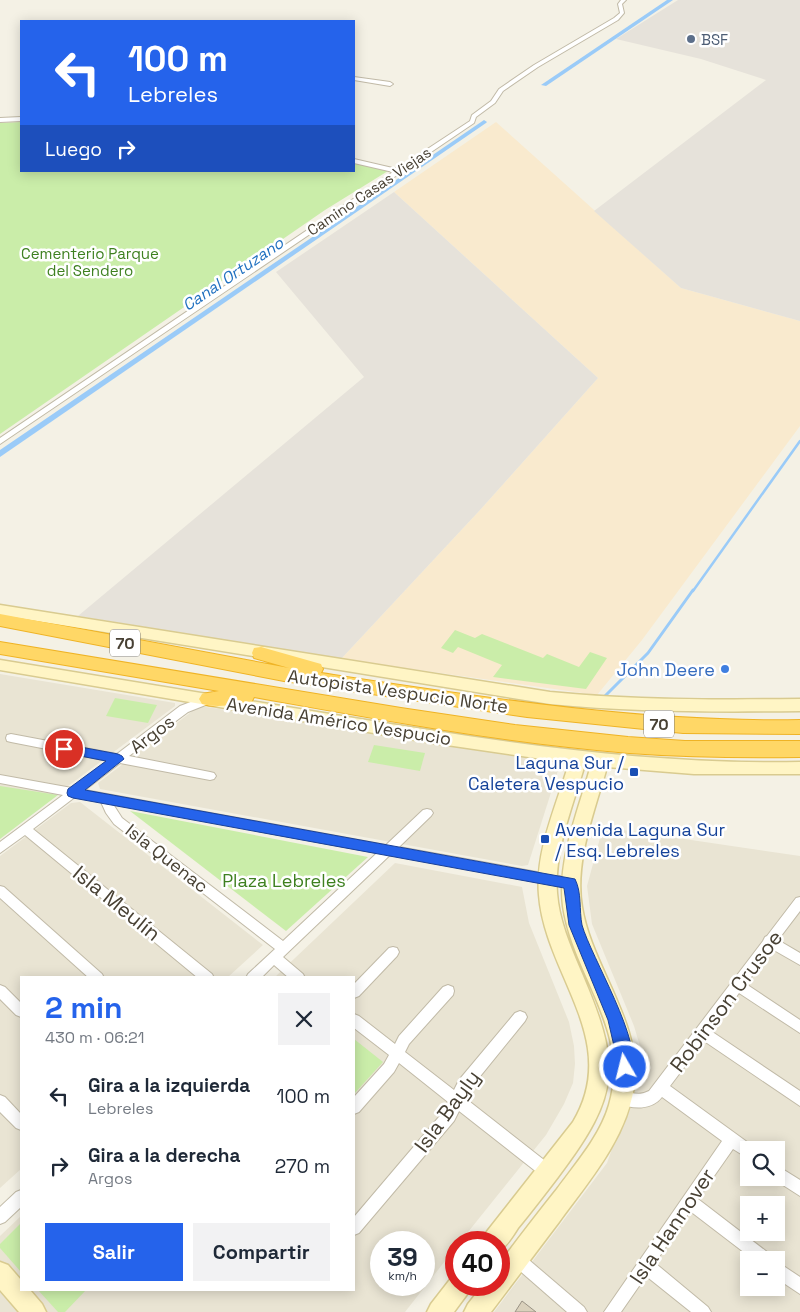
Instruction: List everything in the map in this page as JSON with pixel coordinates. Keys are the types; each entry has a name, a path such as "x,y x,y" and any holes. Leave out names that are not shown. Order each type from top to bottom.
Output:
{"highway":[{"name":"Autopista Vespucio Norte","path":"0,620 254,669 402,692 625,722 714,727 800,727"},
{"name":"Autopista Vespucio Norte","path":"0,648 509,732 606,744 718,750 800,749"},
{"path":"260,653 402,692"},
{"path":"209,699 246,696 299,698"}],"main road":[{"path":"0,610 550,698 593,703 715,706 800,705"},
{"name":"Avenida Américo Vespucio","path":"0,665 183,702 209,699 600,761 712,770 800,768"},
{"path":"502,1231 576,1136 590,1112 598,1088 601,1063 594,1025 556,932 548,895 548,879 552,854 579,758"},
{"path":"510,1268 592,1158 609,1130 622,1098 625,1067 620,1033 576,925 570,883 574,857 600,761"},
{"path":"0,1273 34,1312"},
{"path":"439,1312 451,1296"},
{"path":"476,1312 489,1296"}],"street":[{"name":"Camino Casas Viejas","path":"0,442 472,122 474,116 493,102 501,90 536,66 616,19 622,13 620,4 624,0"},
{"path":"355,78 390,84"},
{"path":"0,120 20,119"},
{"path":"355,161 398,171"},
{"name":"Argos","path":"0,848 118,759 183,702"},
{"path":"11,738 210,776"},
{"path":"0,779 385,851 570,883"},
{"name":"Isla Quenac","path":"106,799 110,810 118,821 283,948"},
{"path":"254,976 427,812"},
{"name":"Isla Meulín","path":"25,829 206,976"},
{"path":"0,891 96,976"},
{"name":"Robinson Crusoe","path":"622,1098 646,1102 654,1096 800,902"},
{"path":"769,941 800,960"},
{"path":"355,991 393,952"},
{"path":"273,957 297,976"},
{"path":"737,985 800,1027"},
{"path":"0,991 20,1010"},
{"path":"355,1106 390,1068 404,1040 448,991"},
{"name":"Isla Bayly","path":"355,1227 449,1116 464,1086 520,1017"},
{"path":"355,1021 548,1172"},
{"path":"702,1032 800,1099"},
{"path":"661,1088 740,1146"},
{"path":"0,1102 20,1122"},
{"name":"Isla Hannover","path":"612,1312 731,1139"},
{"path":"785,1178 800,1189"},
{"path":"0,1218 20,1198"},
{"path":"688,1201 754,1251"},
{"path":"517,1259 579,1312"},
{"path":"645,1265 703,1312"},
{"path":"785,1275 800,1286"}],"shaded area":[{"path":"678,0 800,0 800,321 681,288 594,211 766,80 701,59 616,39"},
{"path":"496,122 681,288 800,321 800,426 642,640 597,695 341,659 480,510 598,378 394,192"},
{"path":"394,192 598,378 480,510 341,659 78,616 364,377 276,272"},
{"path":"0,674 175,703 175,706 0,837"},
{"path":"199,706 401,735 561,761 528,865 522,866 100,789 98,783"},
{"path":"80,802 263,945 229,976 20,976 20,1170 0,1188 0,856 71,803"},
{"path":"603,827 800,856 800,1312 494,1312 506,1296 510,1296 510,1291 607,1163 644,1060 634,1026 592,924 587,886"},
{"path":"395,863 522,887 529,923 569,1022 574,1046 573,1083 564,1104 546,1135 469,1231 445,1231 445,1261 435,1274 435,1231 370,1231 370,1296 418,1296 405,1312 0,1312 0,1236 20,1217 20,1291 355,1291 355,976 276,976"}],"green space":[{"name":"Cementerio Parque del Sendero","path":"20,122 20,172 355,172 355,163 388,171 325,210 0,434 0,123"},
{"path":"455,630 475,638 482,634 543,658 547,654 579,667 590,652 607,658 586,689 493,677 502,665 458,647 453,653 441,648"},
{"path":"115,698 157,705 148,723 106,716"},
{"path":"374,745 425,753 420,771 368,762"},
{"path":"0,786 58,795 0,839"},
{"name":"Plaza Lebreles","path":"130,811 368,857 286,931"},
{"path":"355,1040 383,1062 355,1093"},
{"path":"20,1224 20,1271 0,1248 0,1244"},
{"path":"39,1291 85,1291 65,1312 58,1312"}],"building":[{"path":"522,1301 536,1312 515,1312"}],"waterway":[{"name":"Canal Ortuzano","path":"544,85 670,0"},
{"name":"Canal Ortuzano","path":"0,454 484,122"},
{"path":"693,591 800,441"},
{"path":"605,696 648,653 693,590"}],"place":[{"name":"BSF","path":"691,39"},
{"name":"John Deere","path":"725,669"},
{"name":"Laguna Sur / Caletera Vespucio","path":"634,772"},
{"name":"Avenida Laguna Sur / Esq. Lebreles","path":"545,839"}],"route":[{"path":"64,749 118,759 73,793 570,883 572,909 580,939 620,1033 625,1067"}]}
